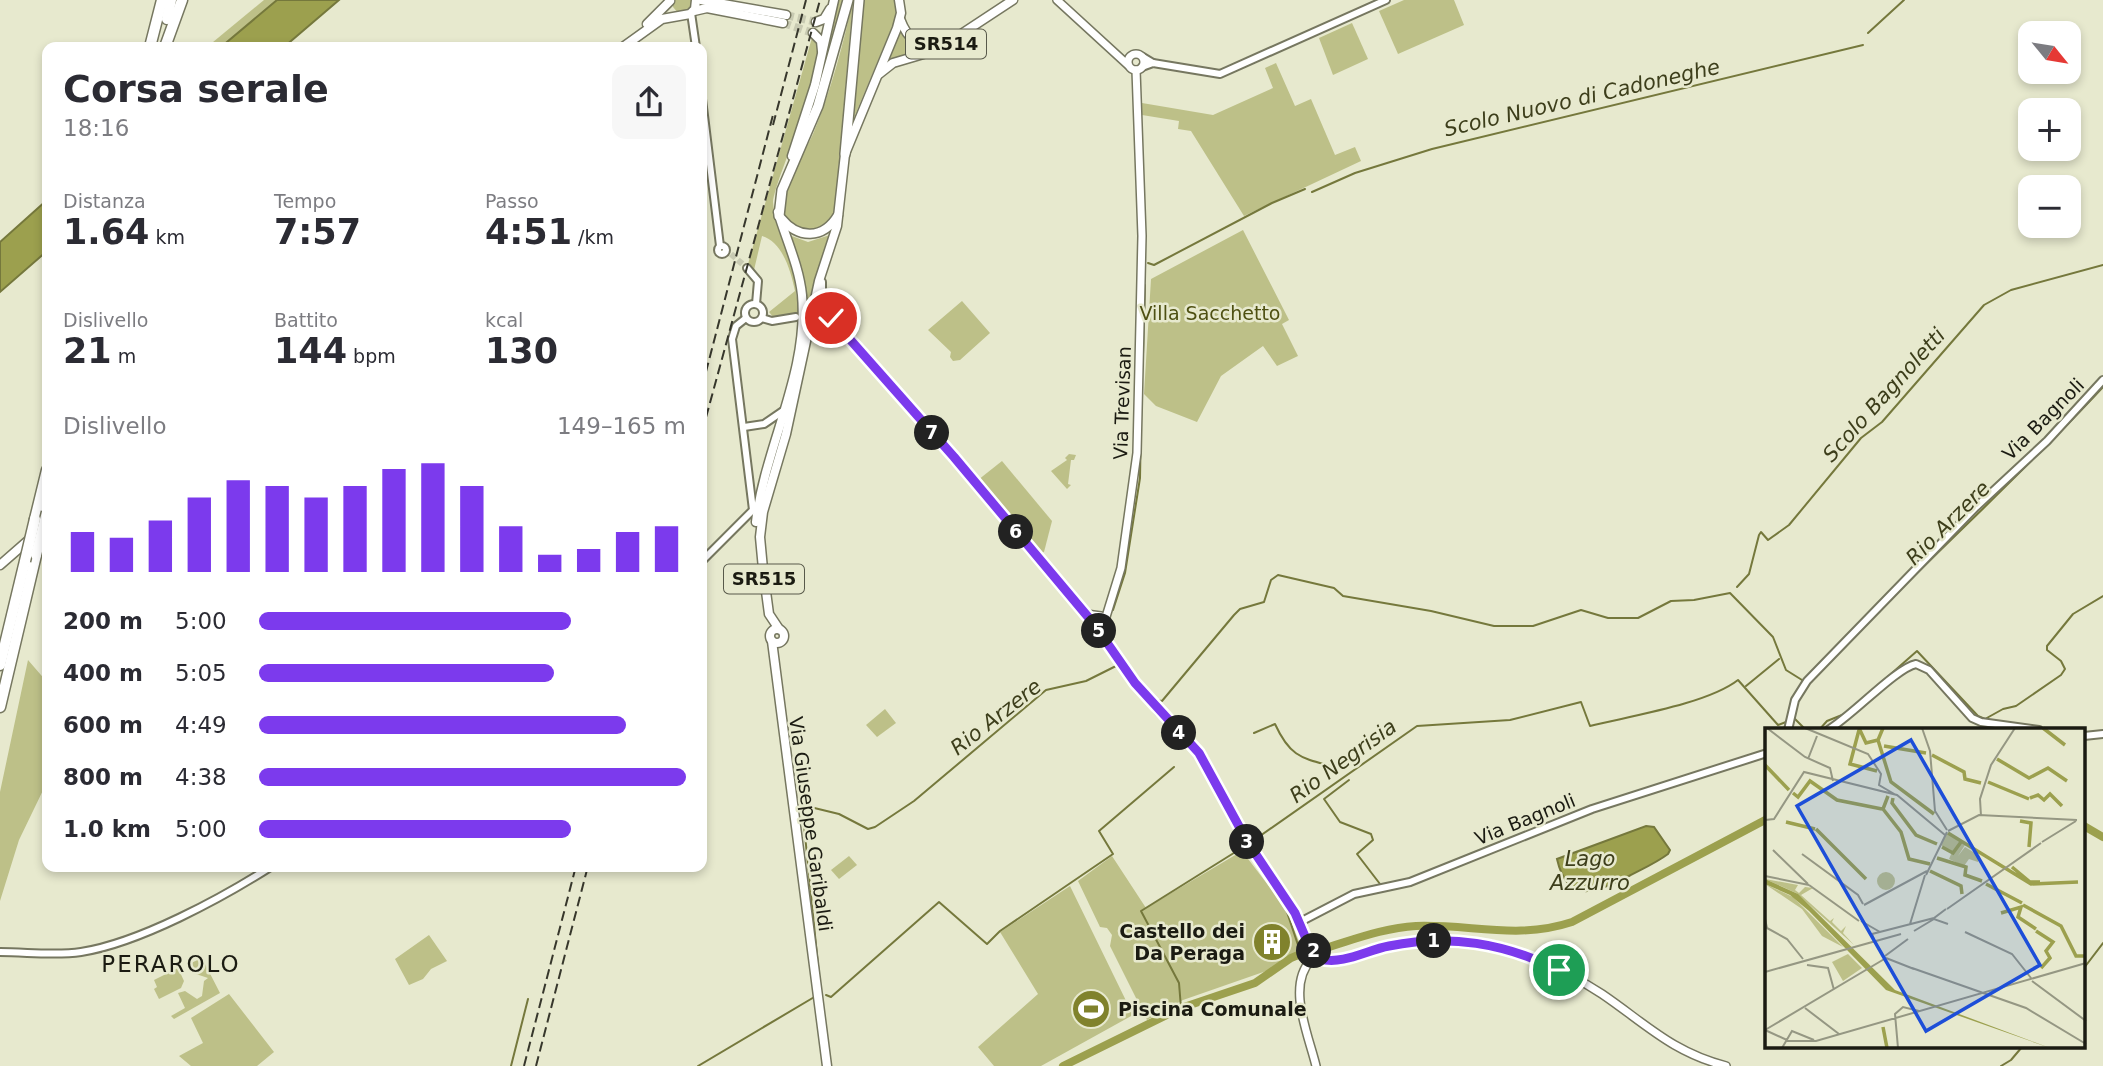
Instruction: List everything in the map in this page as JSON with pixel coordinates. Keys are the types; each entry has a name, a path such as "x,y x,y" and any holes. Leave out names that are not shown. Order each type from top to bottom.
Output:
{"highway":[{"path":"151,42 161,0"},
{"path":"164,42 171,0"},
{"path":"165,42 181,0"},
{"path":"779,216 784,185 818,106 848,0"},
{"path":"845,154 859,0"},
{"path":"0,665 42,490"},
{"path":"0,707 42,532"}],"main road":[{"path":"630,42 662,19 693,12 707,8 785,19 698,0 693,12"},
{"name":"SR515","path":"816,22 824,19 834,0"},
{"name":"SR515","path":"758,526 760,496 786,406 801,333 802,295 776,199 806,117 834,0"},
{"name":"SR515","path":"758,526 786,434 825,261 840,213 845,154 900,18 899,0"},
{"name":"SR514","path":"900,18 912,40 931,46 1006,0"},
{"name":"SR514","path":"875,79 889,65 937,50 1013,0"},
{"path":"1057,0 1135,68"},
{"path":"621,42 663,11 670,1 678,15"},
{"path":"813,33 821,41 822,57"},
{"path":"1119,56 1136,54 1143,57 1135,68"},
{"path":"1130,56 1135,68"},
{"name":"Via Trevisan","path":"1118,660 1105,631 1103,617 1109,609 1121,568 1137,453 1142,246 1135,68"},
{"path":"779,216 794,231 810,235 827,229 840,213"},
{"name":"Via Giuseppe Garibaldi","path":"758,526 769,611 776,636 775,653 827,1066"},
{"path":"0,565 42,529"},
{"path":"1086,614 1103,617"},
{"path":"1103,617 1094,624 1118,660 1204,759 1248,844 1300,922 1311,956"},
{"path":"1316,1066 1301,993 1302,973 1311,956 1319,952 1320,959 1337,961 1385,947 1430,941 1465,941 1505,948 1538,960 1594,990 1682,1051 1726,1066"}],"street":[{"path":"1143,57 1153,63 1220,74 1386,0"},
{"path":"693,12 695,42"},
{"path":"678,15 694,34"},
{"path":"1135,68 1153,63"},
{"path":"707,130 726,250"},
{"path":"825,261 822,298 853,340 1094,624"},
{"path":"747,268 758,281 756,304"},
{"path":"746,318 746,309 756,304"},
{"path":"756,304 762,309 762,318"},
{"path":"817,315 831,318 853,340"},
{"path":"746,318 754,322 762,318 772,321 796,317"},
{"path":"707,556 750,516 754,507 732,339 736,326 746,318"},
{"name":"Via Bagnoli","path":"1790,723 1797,696 1807,681 1976,506 2047,441 2103,380"},
{"path":"744,427 773,420 786,406"},
{"path":"761,425 773,431 776,444"},
{"path":"1831,728 1853,715 1903,669 1916,664 1929,670 1972,718 1981,722 2024,728"},
{"name":"Via Bagnoli","path":"1300,922 1354,894 1410,882 1592,809 1765,754"},
{"path":"0,952 64,953 109,945 186,913 261,872"}],"green space":[{"path":"264,0 277,0 227,42 213,42"},
{"path":"673,0 694,0 691,12 679,14 673,7"},
{"path":"838,0 844,0 809,119"},
{"path":"853,0 835,208 823,226 803,229 787,219 783,209 783,197 792,173 813,134 825,101"},
{"path":"864,0 894,0 897,15 853,120"},
{"path":"1404,0 1454,0 1464,25 1398,54 1379,11"},
{"path":"1352,23 1368,59 1333,75 1319,38"},
{"path":"901,30 917,47 934,48 886,64"},
{"path":"813,34 818,47 817,66 773,202 775,219 793,265 799,315 774,318 769,312 795,291 785,259 775,244 762,236 754,270 748,264"},
{"path":"1276,63 1295,106 1311,99 1335,155 1355,147 1361,161 1244,216 1191,131 1178,129 1179,121 1142,115 1142,103 1213,115 1273,88 1265,68"},
{"name":"Villa Sacchetto","path":"1243,230 1289,320 1282,324 1298,356 1277,366 1263,346 1221,376 1197,422 1156,406 1144,394 1151,279"},
{"path":"789,235 808,242 830,235 805,333"},
{"path":"962,301 990,333 960,360 953,361 951,352 928,330"},
{"path":"1069,454 1076,455 1074,460 1071,460 1068,484 1071,485 1067,489 1051,471 1067,460 1065,458"},
{"path":"1002,461 1052,521 1044,552 1039,554 978,480"},
{"path":"28,660 42,676 42,792 19,840 0,901 0,792"},
{"path":"885,709 896,723 877,737 866,725"},
{"path":"1242,851 1284,906 1302,949 1275,968 1183,1000 1147,1020 1110,946 1112,935 1107,928 1100,927 1078,881 1112,856 1146,908"},
{"path":"849,856 857,865 839,879 831,870"},
{"path":"1070,886 1133,1015 1041,1066 994,1066 978,1047 1038,994 1000,932"},
{"path":"429,935 447,961 431,969 423,979 409,985 395,959"},
{"path":"202,958 220,993 174,1019 171,1016 185,1008 178,993 185,991 197,999 202,996 204,981 208,978 196,974 191,963"},
{"path":"178,968 184,981 181,988 159,999 154,989 157,987 154,980"},
{"path":"229,994 274,1052 257,1066 191,1066 179,1056 203,1043 191,1018"}],"water":[{"path":"277,0 339,0 290,42 227,42"},
{"path":"42,204 42,255 0,292 0,242"},
{"name":"Lago Azzurro","path":"1646,826 1654,827 1670,850 1654,863 1595,890 1576,889 1562,874 1557,859"}],"waterway":[{"name":"Scolo Nuovo di Cadoneghe","path":"1868,33 1904,0"},
{"name":"Scolo Nuovo di Cadoneghe","path":"1312,192 1355,173 1432,149 1863,45"},
{"name":"Scolo Nuovo di Cadoneghe","path":"1148,263 1154,265 1272,203 1305,189"},
{"name":"Scolo Bagnoletti","path":"1737,587 1749,574 1761,532 1768,540 1789,525 1861,438 1882,422 1984,305 2011,290 2103,265"},
{"name":"Scolo Nuovo di Cadoneghe","path":"1143,354 1145,285"},
{"name":"Scolo Nuovo di Cadoneghe","path":"1113,610 1125,573 1140,478 1142,366"},
{"name":"Rio Arzere","path":"1874,616 2103,387"},
{"name":"Rio Arzere","path":"1129,668 1155,700 1162,701 1240,609 1264,602 1271,580 1278,575 1334,588 1343,596 1431,611 1494,626 1533,626 1581,610 1608,618 1638,618 1671,601 1730,593 1773,637 1786,670 1802,680"},
{"name":"Rio Negrisia","path":"1859,702 1917,651 1978,716 1985,719 2003,709 2016,706 2061,675 2065,669 2061,661 2047,650 2047,646 2073,614 2103,596"},
{"path":"1746,686 1779,659"},
{"name":"Rio Arzere","path":"821,995 802,805 839,814 868,829 875,827 914,801 1046,690 1086,681 1120,664"},
{"name":"Rio Negrisia","path":"1250,843 1417,726 1510,720 1581,702 1590,726 1688,702 1707,696 1738,680 1778,725 1786,722"},
{"name":"Rio Negrisia","path":"1821,728 1827,721 1847,713"},
{"name":"Rio Negrisia","path":"1794,718 1804,728"},
{"path":"1254,733 1275,724 1293,751 1316,762 1338,768"},
{"path":"826,995 831,997 939,902 987,944 1000,931 1113,854 1099,831 1174,767"},
{"path":"1349,780 1324,799 1340,822 1371,834 1373,840 1357,854 1380,884"},
{"path":"1322,949 1404,927 1436,926 1513,931 1572,922 1765,820"},
{"path":"2086,827 2103,837"},
{"name":"Rio Negrisia","path":"1181,1008 1179,983 1141,911 1245,846"},
{"path":"1244,847 1276,892"},
{"path":"1285,906 1301,954"},
{"path":"2086,965 2103,943"},
{"name":"Rio Negrisia","path":"1063,1066 1181,1008 1255,983 1291,958 1303,953"},
{"name":"Rio Arzere","path":"698,1066 816,996"},
{"path":"511,1066 528,999"},
{"path":"2001,1066 2011,1060 2021,1048"}],"tunnel":[{"path":"786,15 816,22"},
{"path":"783,23 813,33"},
{"path":"731,254 747,268"}],"railway":[{"path":"773,125 806,0"},
{"path":"707,414 820,0"},
{"path":"707,368 773,115"},
{"path":"524,1066 574,872"},
{"path":"536,1066 586,872"}],"place":[{"name":"Castello dei Da Peraga","path":"1272,942"},
{"name":"Piscina Comunale","path":"1091,1009"}],"district":[{"name":"PERAROLO","path":"171,964"}],"route":[{"path":"831,318 954,457 1094,624 1135,683 1199,753 1247,841 1295,913 1310,948 1321,955 1320,959 1337,961 1385,947 1458,940 1516,951 1559,970"}]}
